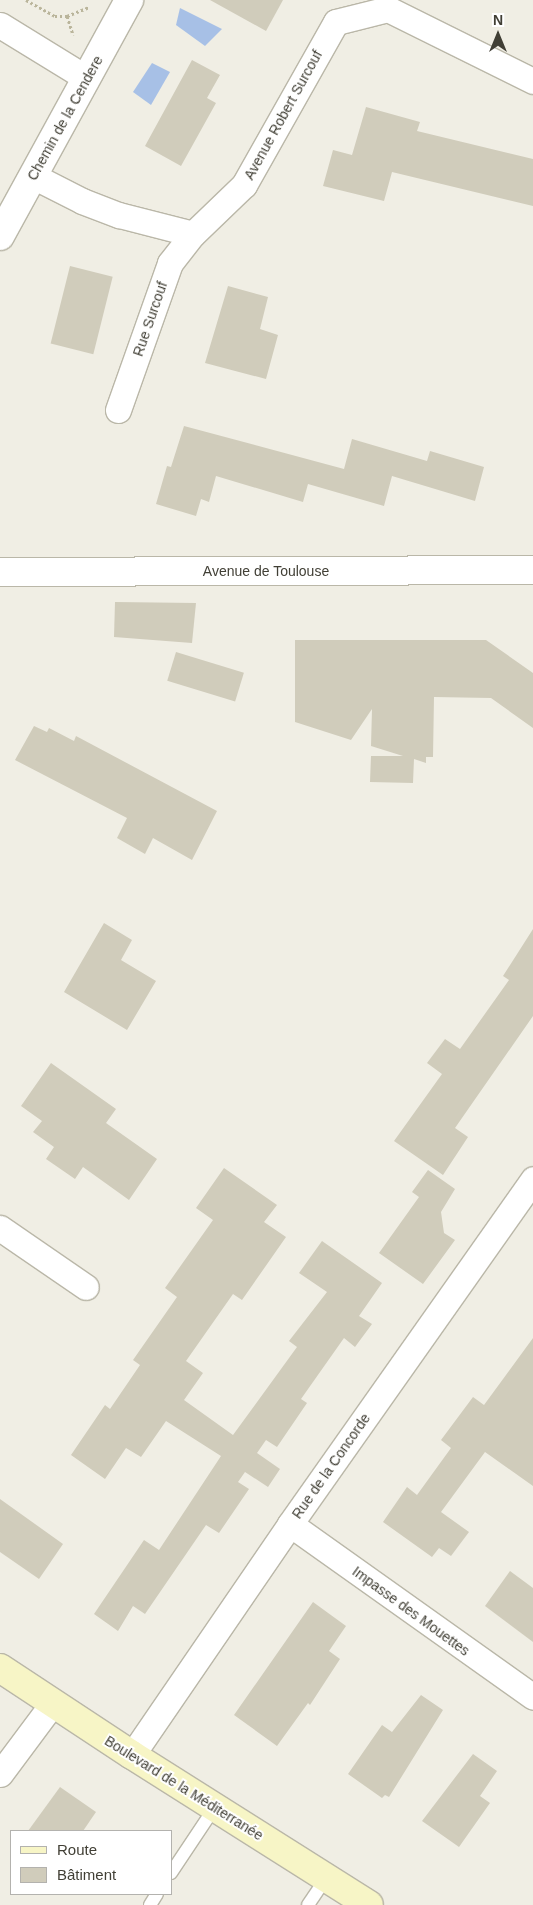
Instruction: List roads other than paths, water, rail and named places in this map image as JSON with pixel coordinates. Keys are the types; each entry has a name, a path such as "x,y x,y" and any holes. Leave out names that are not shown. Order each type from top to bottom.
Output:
{"main road":[{"name":"Boulevard de la Méditerranée","path":"0,1668 132,1755 368,1905"}],"street":[{"name":"Chemin de la Cendere","path":"0,236 130,0"},
{"name":"Avenue Robert Surcouf","path":"194,234 244,185 336,22 388,9 533,81"},
{"path":"0,25 86,78"},
{"path":"33,176 82,201 119,215 194,234"},
{"name":"Rue Surcouf","path":"118,410 170,263 194,234"},
{"name":"Avenue de Toulouse","path":"0,572 533,570"},
{"name":"Rue de la Concorde","path":"132,1755 290,1524 533,1179"},
{"path":"0,1228 86,1287"},
{"name":"Impasse des Mouettes","path":"290,1524 533,1696"},
{"path":"0,1774 53,1703"}],"lane":[{"path":"172,1871 215,1807"},
{"path":"308,1905 326,1878"}],"water":[{"path":"180,8 222,29 205,46 176,25"},
{"path":"152,63 170,72 151,105 133,92"}]}
